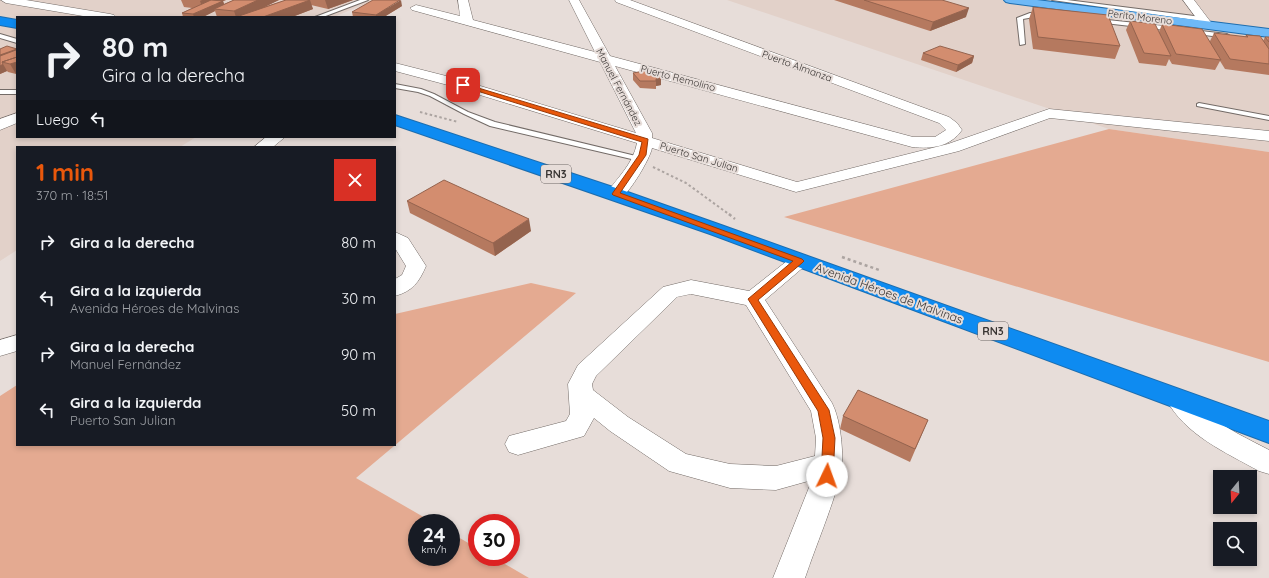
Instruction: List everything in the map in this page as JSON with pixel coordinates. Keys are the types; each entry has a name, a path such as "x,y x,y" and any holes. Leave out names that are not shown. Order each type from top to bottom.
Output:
{"highway":[{"path":"0,20 16,24"},
{"name":"Avenida Héroes de Malvinas","path":"396,120 616,194 1269,432"}],"main road":[{"name":"Perito Moreno","path":"1010,0 1165,24 1205,22 1269,33"}],"street":[{"path":"6,0 105,16"},
{"path":"463,0 466,21"},
{"name":"Manuel Fernández","path":"574,0 644,134 646,141 643,155 616,194"},
{"name":"Puerto Almanza","path":"620,0 944,120 952,126 954,130 946,144"},
{"path":"1188,0 1205,22"},
{"path":"58,16 93,3"},
{"name":"Puerto Remolino","path":"416,8 912,142 923,144 946,144"},
{"name":"Puerto San Julian","path":"396,67 456,83 796,187 905,159 946,144"},
{"path":"946,144 1049,113 1269,136"},
{"path":"0,125 16,117"},
{"path":"264,146 276,138"},
{"path":"396,239 401,242 416,266 410,279 396,288"},
{"path":"753,299 799,261"},
{"path":"518,444 575,428 583,415 580,384 586,370 670,292 691,286 753,299 823,410 829,438 827,476 790,578"},
{"path":"0,348 16,343"},
{"path":"580,393 619,424 679,463 730,476 776,478 828,464"},
{"name":"Avenida Héroes de Malvinas","path":"1178,399 1200,423 1214,433 1269,463"}],"lane":[{"path":"321,16 364,0"},
{"path":"1055,0 1205,22"},
{"path":"1022,44 1020,18 1030,15 1046,16"},
{"path":"1093,21 1165,24 1230,36"},
{"path":"0,36 16,41"},
{"path":"396,86 419,90 432,95 466,113 493,124 638,161"},
{"path":"0,92 16,92"},
{"path":"1199,105 1269,118"}],"path":[{"path":"416,111 464,124"},
{"path":"638,161 670,173 687,182 739,222"},
{"path":"835,254 879,270"}],"shaded area":[{"path":"0,0 374,0 336,16 16,16 16,138 194,138 182,146 16,146 16,251 0,261"},
{"path":"727,0 1269,0 1269,152 1109,129"},
{"path":"1109,129 1269,152 1269,362 784,217"},
{"path":"531,283 576,293 396,444 396,314"},
{"path":"16,386 16,446 394,446 356,478 418,514 408,514 408,566 460,566 460,538 468,543 468,566 508,566 529,578 0,578 0,396"}],"building":[{"path":"211,0 223,1 193,14 182,13"},
{"path":"234,0 258,0 234,11 214,9"},
{"path":"286,0 310,0 266,16 239,16"},
{"path":"373,0 400,0 376,15 352,12"},
{"path":"864,0 942,0 969,8 933,22"},
{"path":"1033,7 1108,15 1120,46 1038,37"},
{"path":"1130,21 1155,24 1171,56 1144,53"},
{"path":"1162,24 1202,29 1221,60 1176,54"},
{"path":"1214,33 1248,37 1246,35 1260,36 1269,49 1269,64 1230,59"},
{"path":"7,46 16,49 0,55 0,49"},
{"path":"940,46 974,56 958,65 923,53"},
{"path":"16,50 16,57 2,62 3,64 0,66 0,56"},
{"path":"16,57 16,62 10,64 2,62"},
{"path":"655,69 661,78 656,79 656,81 640,81 633,73"},
{"path":"444,180 529,219 493,243 407,201"},
{"path":"858,390 928,420 915,449 843,416"}],"route":[{"path":"463,85 646,141 643,155 616,194 799,261 753,299 823,410 829,438 827,476"}]}
